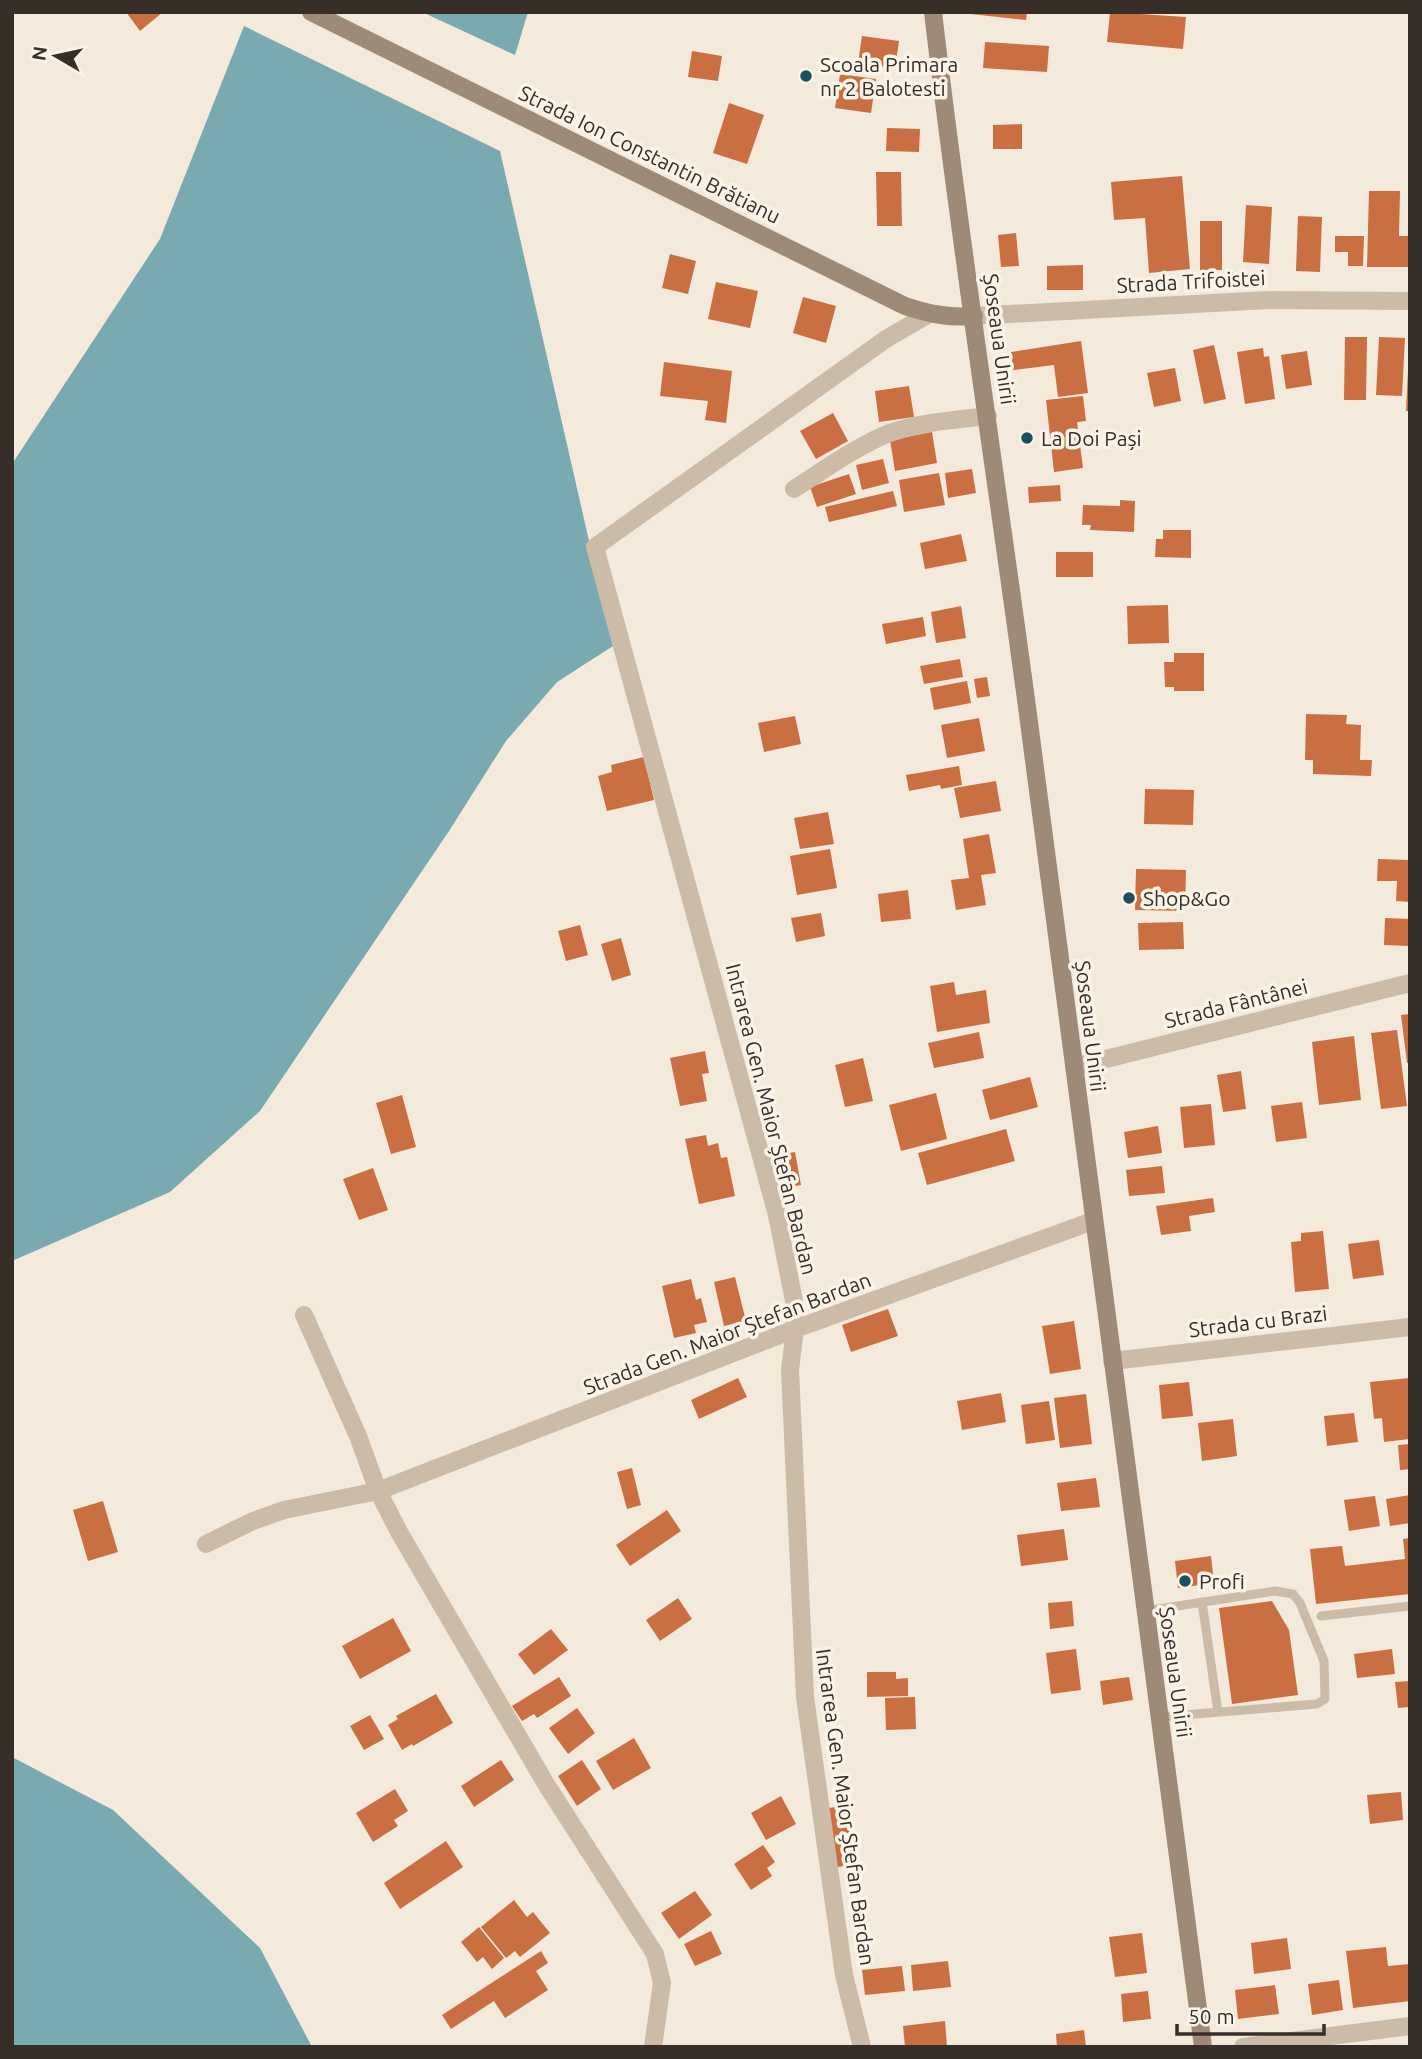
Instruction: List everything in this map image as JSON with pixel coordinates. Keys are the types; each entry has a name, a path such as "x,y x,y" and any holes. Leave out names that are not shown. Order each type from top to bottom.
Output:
{"main road":[{"name":"Strada Ion Constantin Brătianu","path":"311,12 905,306 954,318 974,316"},
{"name":"Șoseaua Unirii","path":"933,12 949,149 988,416 1203,2047"}],"street":[{"name":"Strada Trifoistei","path":"974,316 1268,300 1410,300"},
{"name":"Intrarea Gen. Maior Ștefan Bardan","path":"862,2047 844,1975 805,1696 790,1370 796,1329 794,1301 777,1216 595,547 886,339 929,314"},
{"path":"794,489 887,434 907,428 988,416"},
{"name":"Strada Fântânei","path":"1074,1067 1410,983"},
{"name":"Strada Gen. Maior Ștefan Bardan","path":"206,1544 253,1521 284,1510 378,1491 796,1329 1093,1222"},
{"path":"304,1315 358,1436 378,1491 399,1532 546,1784 655,1954 662,1983 653,2047"},
{"name":"Strada cu Brazi","path":"1112,1361 1410,1327"},
{"path":"1243,2047 1410,2026"}],"lane":[{"path":"1145,1611 1275,1591 1293,1594 1300,1603 1324,1661 1325,1699 1317,1704 1159,1717"},
{"path":"1202,1602 1218,1712"},
{"path":"1321,1616 1410,1606"}],"water":[{"path":"422,12 528,12 515,55"},
{"path":"244,26 500,151 613,646 557,682 506,741 449,831 260,1111 170,1192 12,1261 12,464 160,239"},
{"path":"12,1757 113,1810 260,1948 312,2047 12,2047"}],"building":[{"path":"126,12 163,12 140,31"},
{"path":"971,12 1027,12 1026,20"},
{"path":"1110,12 1186,17 1183,49 1107,42"},
{"path":"862,36 899,41 895,68 858,63"},
{"path":"985,42 1049,46 1047,72 983,68"},
{"path":"692,51 722,56 718,81 688,77"},
{"path":"840,74 876,79 871,113 835,108"},
{"path":"729,103 764,115 747,164 713,153"},
{"path":"1022,124 1022,149 993,149 993,125"},
{"path":"887,128 920,129 919,152 886,151"},
{"path":"876,172 901,172 902,226 877,226"},
{"path":"1182,176 1190,269 1149,273 1145,218 1114,220 1111,182"},
{"path":"1369,191 1400,191 1399,236 1410,236 1410,267 1367,267"},
{"path":"1246,205 1272,207 1269,264 1243,262"},
{"path":"1298,216 1322,217 1320,272 1296,271"},
{"path":"1200,221 1222,221 1222,270 1200,270"},
{"path":"1016,233 1019,266 1001,267 998,235"},
{"path":"1335,236 1364,236 1363,266 1348,266 1348,252 1335,252"},
{"path":"670,254 696,261 688,294 662,288"},
{"path":"1083,265 1083,290 1047,290 1047,266"},
{"path":"716,282 758,291 750,328 708,319"},
{"path":"803,297 836,306 826,343 793,333"},
{"path":"1345,337 1367,337 1366,400 1344,400"},
{"path":"1379,337 1405,338 1402,396 1376,395"},
{"path":"1081,341 1088,393 1058,397 1054,365 1013,370 1011,352"},
{"path":"1214,345 1226,399 1204,404 1193,350"},
{"path":"1263,348 1264,357 1269,356 1275,399 1245,404 1237,352"},
{"path":"1307,351 1312,385 1286,389 1281,355"},
{"path":"664,362 732,371 726,423 705,420 708,401 660,396"},
{"path":"1175,368 1181,401 1154,407 1147,373"},
{"path":"1408,370 1410,411 1406,411"},
{"path":"909,386 914,417 879,422 875,391"},
{"path":"1083,396 1086,421 1077,422 1083,468 1054,472 1046,400"},
{"path":"833,413 848,441 816,459 800,431"},
{"path":"932,432 937,463 895,471 890,440"},
{"path":"883,459 889,483 862,490 856,465"},
{"path":"972,469 976,493 948,498 945,473"},
{"path":"939,473 945,505 904,512 899,480"},
{"path":"849,474 856,494 817,507 810,487"},
{"path":"1060,485 1061,501 1029,503 1028,487"},
{"path":"893,491 897,506 829,522 825,507"},
{"path":"1120,500 1135,501 1134,532 1090,530 1091,525 1082,525 1083,505 1120,506"},
{"path":"1163,530 1191,530 1191,558 1155,557 1156,539 1163,539"},
{"path":"961,534 967,561 925,569 920,543"},
{"path":"1056,552 1093,552 1093,577 1056,577"},
{"path":"1168,605 1169,643 1128,644 1127,606"},
{"path":"961,606 966,638 936,643 931,612"},
{"path":"923,617 926,636 886,644 882,624"},
{"path":"1174,653 1204,653 1204,691 1174,691 1174,687 1165,687 1164,662 1174,662"},
{"path":"960,659 963,677 924,684 920,666"},
{"path":"987,677 990,696 977,698 974,679"},
{"path":"967,681 971,703 934,710 930,688"},
{"path":"1306,714 1347,715 1346,724 1361,725 1360,760 1372,760 1371,776 1313,774 1313,760 1305,760"},
{"path":"795,716 801,744 764,752 758,723"},
{"path":"979,718 985,751 947,758 941,725"},
{"path":"644,757 654,800 607,811 598,776 612,772 611,765"},
{"path":"959,766 962,785 941,789 940,785 909,791 906,775"},
{"path":"996,781 1001,811 960,818 954,788"},
{"path":"1145,789 1194,790 1193,825 1144,824"},
{"path":"828,812 834,844 800,849 794,818"},
{"path":"989,834 996,873 981,875 986,905 956,910 951,880 969,878 963,839"},
{"path":"830,849 837,888 797,895 790,856"},
{"path":"1378,859 1410,860 1410,902 1396,901 1397,881 1377,881"},
{"path":"1136,869 1186,870 1185,911 1135,910"},
{"path":"908,890 911,919 881,922 878,894"},
{"path":"821,913 825,936 796,942 791,918"},
{"path":"1385,918 1410,919 1410,946 1384,945"},
{"path":"1183,922 1184,949 1139,950 1138,923"},
{"path":"580,925 588,955 566,961 558,931"},
{"path":"621,938 631,975 612,981 601,944"},
{"path":"954,982 956,995 986,990 990,1023 937,1032 930,986"},
{"path":"1410,1014 1410,1063 1407,1063 1401,1015"},
{"path":"1397,1030 1407,1106 1381,1109 1371,1033"},
{"path":"979,1032 984,1058 934,1068 928,1043"},
{"path":"1354,1036 1361,1100 1319,1105 1312,1042"},
{"path":"705,1051 709,1073 702,1074 707,1101 680,1106 670,1058"},
{"path":"863,1058 873,1101 845,1107 835,1065"},
{"path":"1241,1071 1246,1109 1223,1112 1217,1075"},
{"path":"1030,1077 1038,1107 990,1120 982,1090"},
{"path":"936,1093 947,1139 901,1151 889,1105"},
{"path":"402,1095 416,1147 391,1154 376,1103"},
{"path":"1302,1102 1307,1138 1276,1142 1271,1106"},
{"path":"1211,1104 1215,1145 1184,1148 1180,1107"},
{"path":"1158,1126 1162,1153 1128,1158 1124,1132"},
{"path":"1006,1129 1015,1161 927,1185 918,1153"},
{"path":"706,1135 708,1146 718,1143 721,1158 727,1157 735,1196 699,1204 685,1139"},
{"path":"795,1152 801,1185 781,1189 774,1156"},
{"path":"1162,1166 1165,1193 1129,1196 1126,1170"},
{"path":"373,1168 388,1210 359,1220 343,1179"},
{"path":"1213,1198 1215,1212 1189,1216 1191,1231 1161,1235 1156,1206"},
{"path":"1323,1231 1329,1289 1295,1292 1291,1242 1301,1241 1301,1233"},
{"path":"1379,1240 1384,1275 1353,1279 1348,1244"},
{"path":"735,1277 746,1321 724,1326 714,1282"},
{"path":"691,1279 696,1300 701,1298 707,1322 694,1325 696,1333 674,1338 662,1286"},
{"path":"888,1309 898,1336 851,1352 842,1325"},
{"path":"1074,1321 1081,1369 1050,1374 1042,1326"},
{"path":"738,1378 747,1397 699,1419 691,1400"},
{"path":"1409,1378 1410,1439 1384,1442 1382,1418 1374,1419 1370,1382"},
{"path":"1189,1382 1193,1416 1162,1419 1159,1385"},
{"path":"1001,1393 1006,1422 962,1430 957,1401"},
{"path":"1086,1394 1092,1444 1060,1448 1054,1398"},
{"path":"1049,1401 1055,1440 1026,1444 1021,1405"},
{"path":"1354,1413 1358,1442 1327,1446 1324,1416"},
{"path":"1233,1419 1237,1456 1202,1461 1198,1423"},
{"path":"1410,1444 1410,1469 1400,1470 1398,1445"},
{"path":"632,1468 641,1505 627,1509 617,1472"},
{"path":"1096,1478 1100,1507 1061,1511 1057,1483"},
{"path":"1410,1495 1410,1523 1390,1526 1386,1499"},
{"path":"1375,1496 1380,1526 1349,1531 1344,1500"},
{"path":"103,1501 118,1552 88,1561 73,1510"},
{"path":"667,1510 681,1531 630,1566 616,1545"},
{"path":"1064,1529 1068,1560 1021,1566 1017,1535"},
{"path":"1410,1538 1410,1594 1316,1604 1310,1549 1342,1546 1345,1566 1405,1559 1403,1539"},
{"path":"1211,1556 1214,1583 1178,1588 1175,1561"},
{"path":"678,1598 692,1619 660,1641 646,1620"},
{"path":"1072,1601 1074,1626 1050,1629 1048,1603"},
{"path":"1272,1601 1289,1630 1298,1695 1232,1704 1219,1608"},
{"path":"393,1618 411,1651 360,1679 342,1646"},
{"path":"551,1629 568,1650 534,1675 518,1654"},
{"path":"1076,1649 1081,1690 1051,1694 1046,1653"},
{"path":"1392,1649 1395,1674 1357,1678 1354,1654"},
{"path":"867,1672 896,1672 896,1679 908,1678 908,1696 867,1697"},
{"path":"559,1677 571,1696 537,1718 534,1714 522,1721 512,1706"},
{"path":"1129,1677 1133,1700 1103,1705 1100,1681"},
{"path":"1410,1681 1410,1707 1398,1708 1395,1682"},
{"path":"436,1694 453,1723 402,1750 388,1725 398,1719 396,1716"},
{"path":"915,1697 916,1729 886,1730 885,1698"},
{"path":"577,1708 595,1733 568,1754 549,1728"},
{"path":"370,1715 384,1739 364,1750 350,1726"},
{"path":"634,1738 651,1768 613,1790 596,1761"},
{"path":"501,1760 514,1780 474,1807 461,1786"},
{"path":"582,1760 601,1789 577,1806 558,1776"},
{"path":"395,1789 408,1811 394,1820 398,1826 373,1842 356,1813"},
{"path":"1401,1792 1403,1820 1370,1824 1367,1795"},
{"path":"781,1796 796,1824 766,1840 751,1813"},
{"path":"846,1806 855,1865 837,1867 828,1808"},
{"path":"446,1841 463,1867 400,1909 384,1883"},
{"path":"763,1845 775,1862 767,1868 772,1876 751,1890 734,1864"},
{"path":"695,1891 712,1915 679,1939 661,1913"},
{"path":"514,1900 527,1917 533,1912 550,1933 520,1957 515,1951 506,1958 481,1927"},
{"path":"479,1927 504,1958 492,1969 483,1957 477,1962 461,1942"},
{"path":"711,1931 722,1954 695,1966 684,1944"},
{"path":"1142,1933 1147,1973 1115,1977 1109,1937"},
{"path":"1287,1938 1291,1969 1254,1974 1251,1943"},
{"path":"1386,1947 1388,1966 1410,1964 1410,2001 1353,2008 1346,1951"},
{"path":"541,1951 548,1963 536,1971 548,1990 505,2018 494,2001 451,2029 442,2015"},
{"path":"948,1961 951,1987 913,1991 911,1965"},
{"path":"902,1966 905,1991 865,1995 862,1970"},
{"path":"1339,1980 1343,2010 1312,2015 1308,1984"},
{"path":"1275,1985 1279,2014 1238,2019 1235,1990"},
{"path":"1148,1991 1151,2019 1123,2022 1121,1994"},
{"path":"945,2021 947,2047 905,2047 903,2026"},
{"path":"1084,2030 1086,2047 1057,2047 1056,2034"}],"place":[{"name":"Scoala Primara nr 2 Balotesti","path":"806,76"},
{"name":"La Doi Pași","path":"1027,438"},
{"name":"Shop&Go","path":"1129,898"},
{"name":"Profi","path":"1185,1581"}]}
